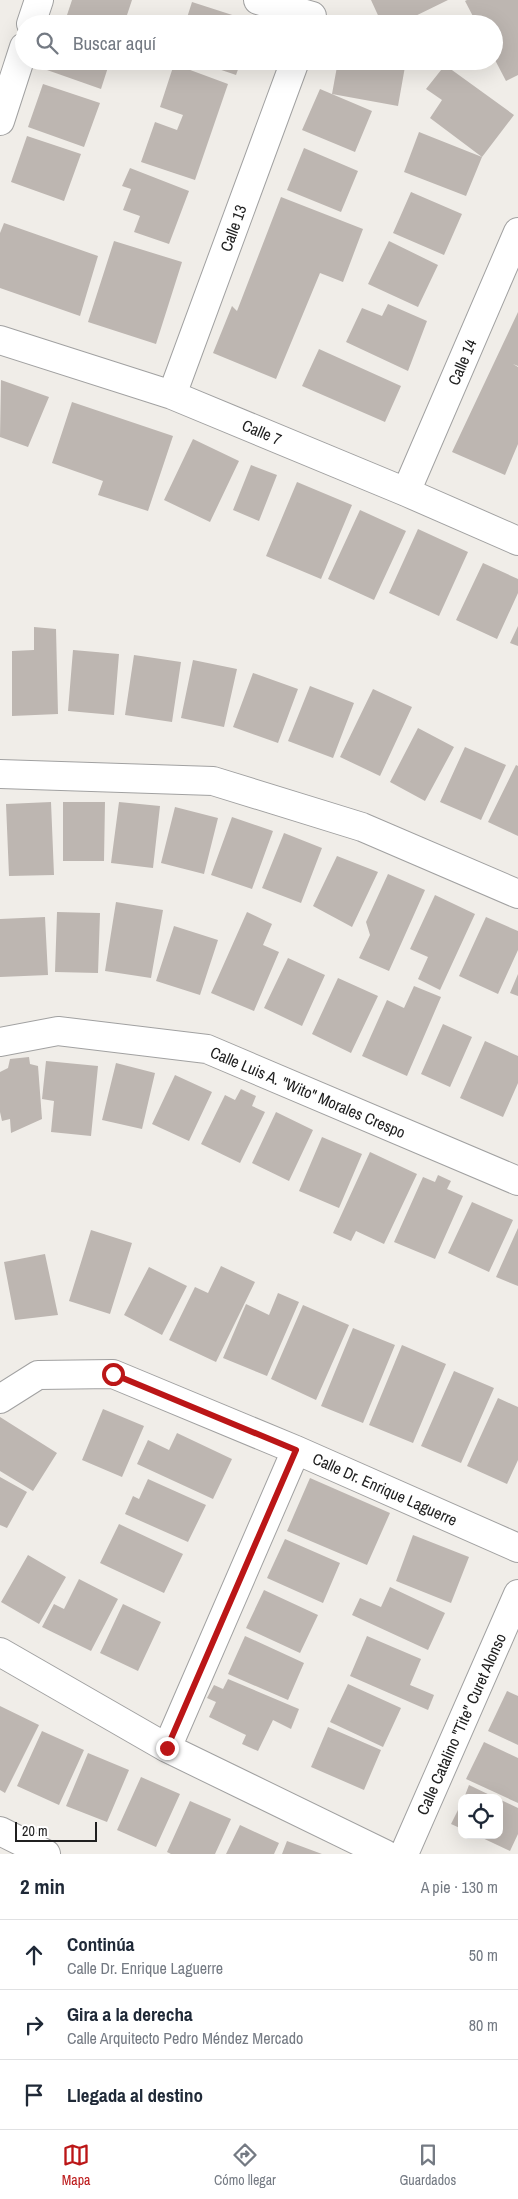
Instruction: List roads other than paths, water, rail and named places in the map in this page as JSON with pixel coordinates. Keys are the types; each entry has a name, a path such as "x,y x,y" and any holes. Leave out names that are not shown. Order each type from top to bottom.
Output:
{"street":[{"path":"34,15 39,0"},
{"path":"258,0 309,15"},
{"path":"0,121 17,70"},
{"name":"Calle 13","path":"172,395 292,70"},
{"name":"Calle 14","path":"406,492 518,232"},
{"name":"Calle 7","path":"0,340 172,395 406,492 518,541"},
{"path":"0,774 212,782 362,826 518,894"},
{"name":"Calle Luis A. \"Wito\" Morales Crespo","path":"0,1042 58,1031 207,1049 518,1181"},
{"name":"Calle Dr. Enrique Laguerre","path":"0,1400 38,1375 113,1374 296,1450 518,1548"},
{"path":"167,1748 296,1450"},
{"name":"Calle Catalino \"Tite\" Curet Alonso","path":"404,1854 518,1594"},
{"path":"0,1652 167,1748 385,1854"},
{"path":"0,1831 46,1854"}]}
